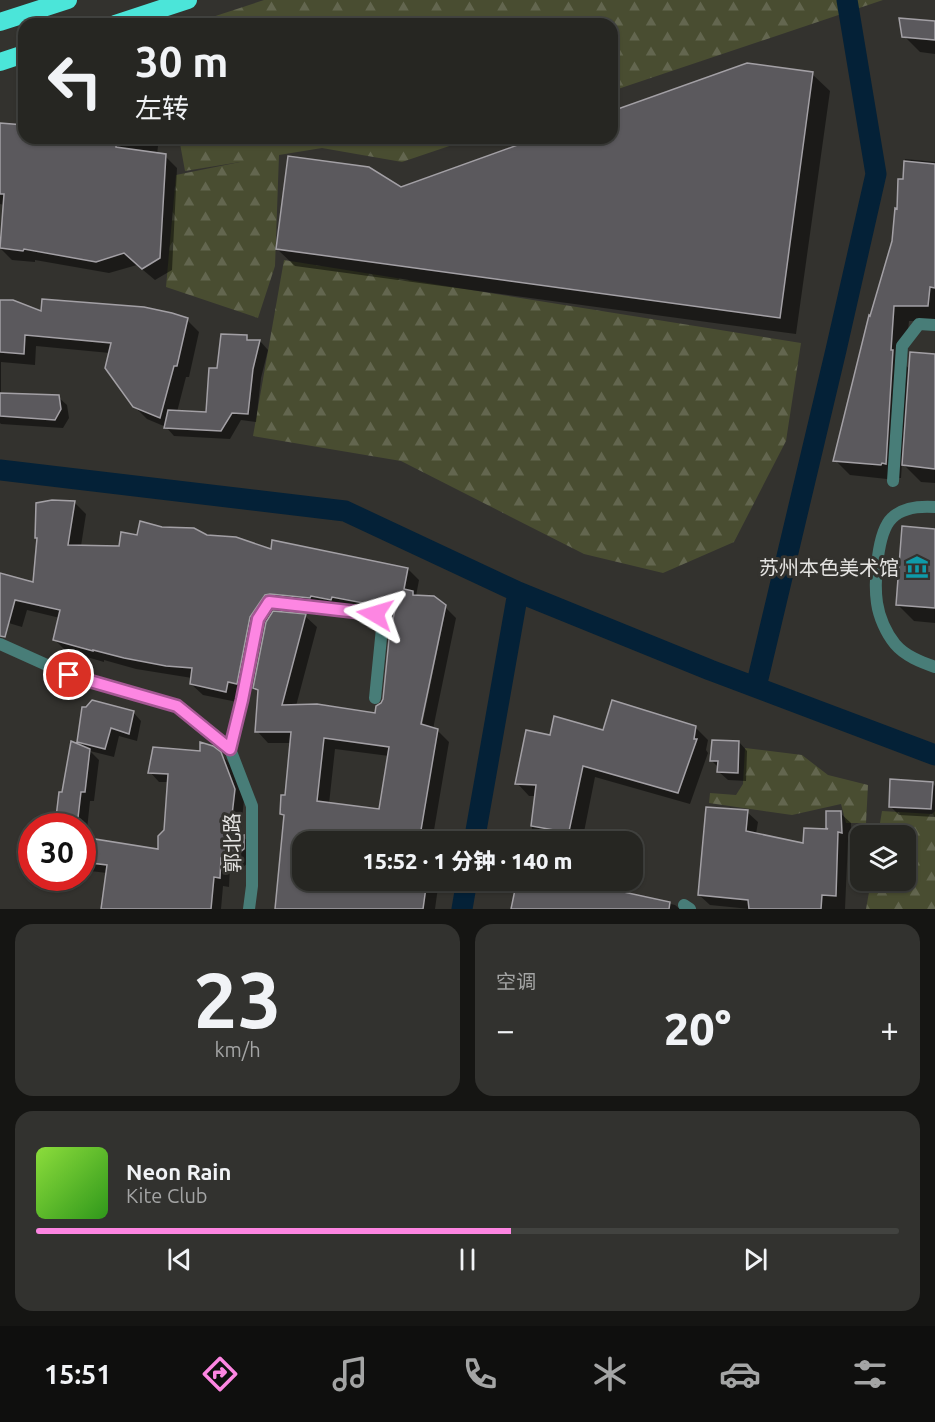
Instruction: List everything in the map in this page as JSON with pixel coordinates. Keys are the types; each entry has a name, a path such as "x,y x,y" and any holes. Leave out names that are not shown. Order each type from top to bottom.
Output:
{"highway":[{"path":"0,22 68,0"},
{"path":"132,18 188,0"},
{"path":"0,62 18,56"}],"street":[{"path":"893,481 902,346 919,324 935,326"},
{"path":"935,507 900,511 890,519 883,531 879,547 876,591 881,619 897,646 918,662 935,667"},
{"path":"230,749 258,619 269,602 375,614 382,628 375,698"},
{"name":"郭北路","path":"0,644 69,675 177,706 230,749 252,806 252,886 249,909"}],"green space":[{"path":"264,0 883,0 618,89 618,18 209,18"},
{"path":"180,144 455,144 402,162 322,148 279,155 275,266 258,318 166,287 176,175 240,162 185,171"},
{"path":"284,260 801,343 786,441 734,542 663,573 584,554 401,461 253,436"},
{"path":"745,748 802,755 828,775 868,785 866,823 846,823 841,804 792,815 709,803 710,793 736,795 743,784"},
{"path":"882,811 932,814 935,811 935,909 866,909 869,891 916,891 916,825 880,825"}],"building":[{"path":"899,18 935,21 935,40 902,37"},
{"path":"747,63 813,72 780,318 276,249 288,156 369,167 401,187 520,144 618,144 618,109"},
{"path":"0,123 18,124 18,144 116,144 116,147 166,154 160,258 142,269 124,253 96,262 24,249 23,251 0,248 4,194 0,194"},
{"path":"904,161 935,164 935,288 930,287 928,306 894,306 886,464 833,461 869,315 892,241 895,208 897,209 898,179 903,179"},
{"path":"42,299 144,307 188,318 177,366 174,366 160,418 133,407 105,368 111,343 25,335 24,354 0,352 0,300 13,300 41,311"},
{"path":"221,334 247,335 247,340 260,340 253,369 248,414 232,413 221,431 164,428 168,410 206,412 209,368 217,368"},
{"path":"910,352 935,354 935,469 902,465"},
{"path":"0,393 59,395 61,409 55,420 0,416"},
{"path":"52,500 75,501 68,545 119,546 121,532 137,535 140,521 162,527 194,528 207,535 236,537 271,549 272,540 408,568 404,589 413,591 413,595 434,596 446,605 421,724 438,729 421,831 292,831 292,891 425,891 423,909 275,909 284,815 280,814 281,795 285,795 291,732 255,732 258,690 253,688 266,622 273,611 306,614 282,705 317,704 375,713 376,706 383,699 389,639 395,609 332,597 331,600 311,596 310,598 265,595 250,617 237,684 228,682 226,692 190,684 192,668 166,666 124,658 53,640 60,610 15,600 5,637 0,636 0,573 33,582 37,538 35,538 36,503","holes":["324,738 389,747 379,809 317,801"]},
{"name":"苏州本色美术馆","path":"902,526 935,529 935,608 896,605"},
{"path":"92,700 134,711 129,734 111,728 105,749 77,742 82,707 86,707"},
{"path":"612,700 696,726 694,739 697,739 678,793 583,766 569,831 531,826 536,785 515,784 526,730 550,735 554,716 603,730"},
{"path":"712,740 739,741 738,773 717,772 718,761 710,761"},
{"path":"71,741 90,749 85,792 81,792 79,813 57,813 59,792 62,792"},
{"path":"200,742 213,746 221,752 235,789 229,841 244,835 244,849 233,858 221,858 220,878 214,877 211,909 101,909 107,865 96,864 96,839 158,849 158,836 164,830 168,774 148,773 153,747 200,751"},
{"path":"890,779 933,782 931,809 889,807"},
{"path":"706,807 748,810 746,831 803,843 804,828 828,829 826,828 826,811 841,811 842,833 838,832 836,896 822,895 821,909 749,909 748,900 698,895"},
{"path":"515,891 619,891 670,902 669,909 511,909"}],"waterway":[{"path":"756,687 876,174 847,0"},
{"path":"0,470 345,511 518,592 476,831"},
{"path":"518,592 710,670 935,755"},
{"path":"462,909 465,891"}],"place":[{"name":"苏州本色美术馆","path":"917,567"}],"route":[{"path":"69,675 177,706 230,749 258,619 269,602 375,614"}]}
